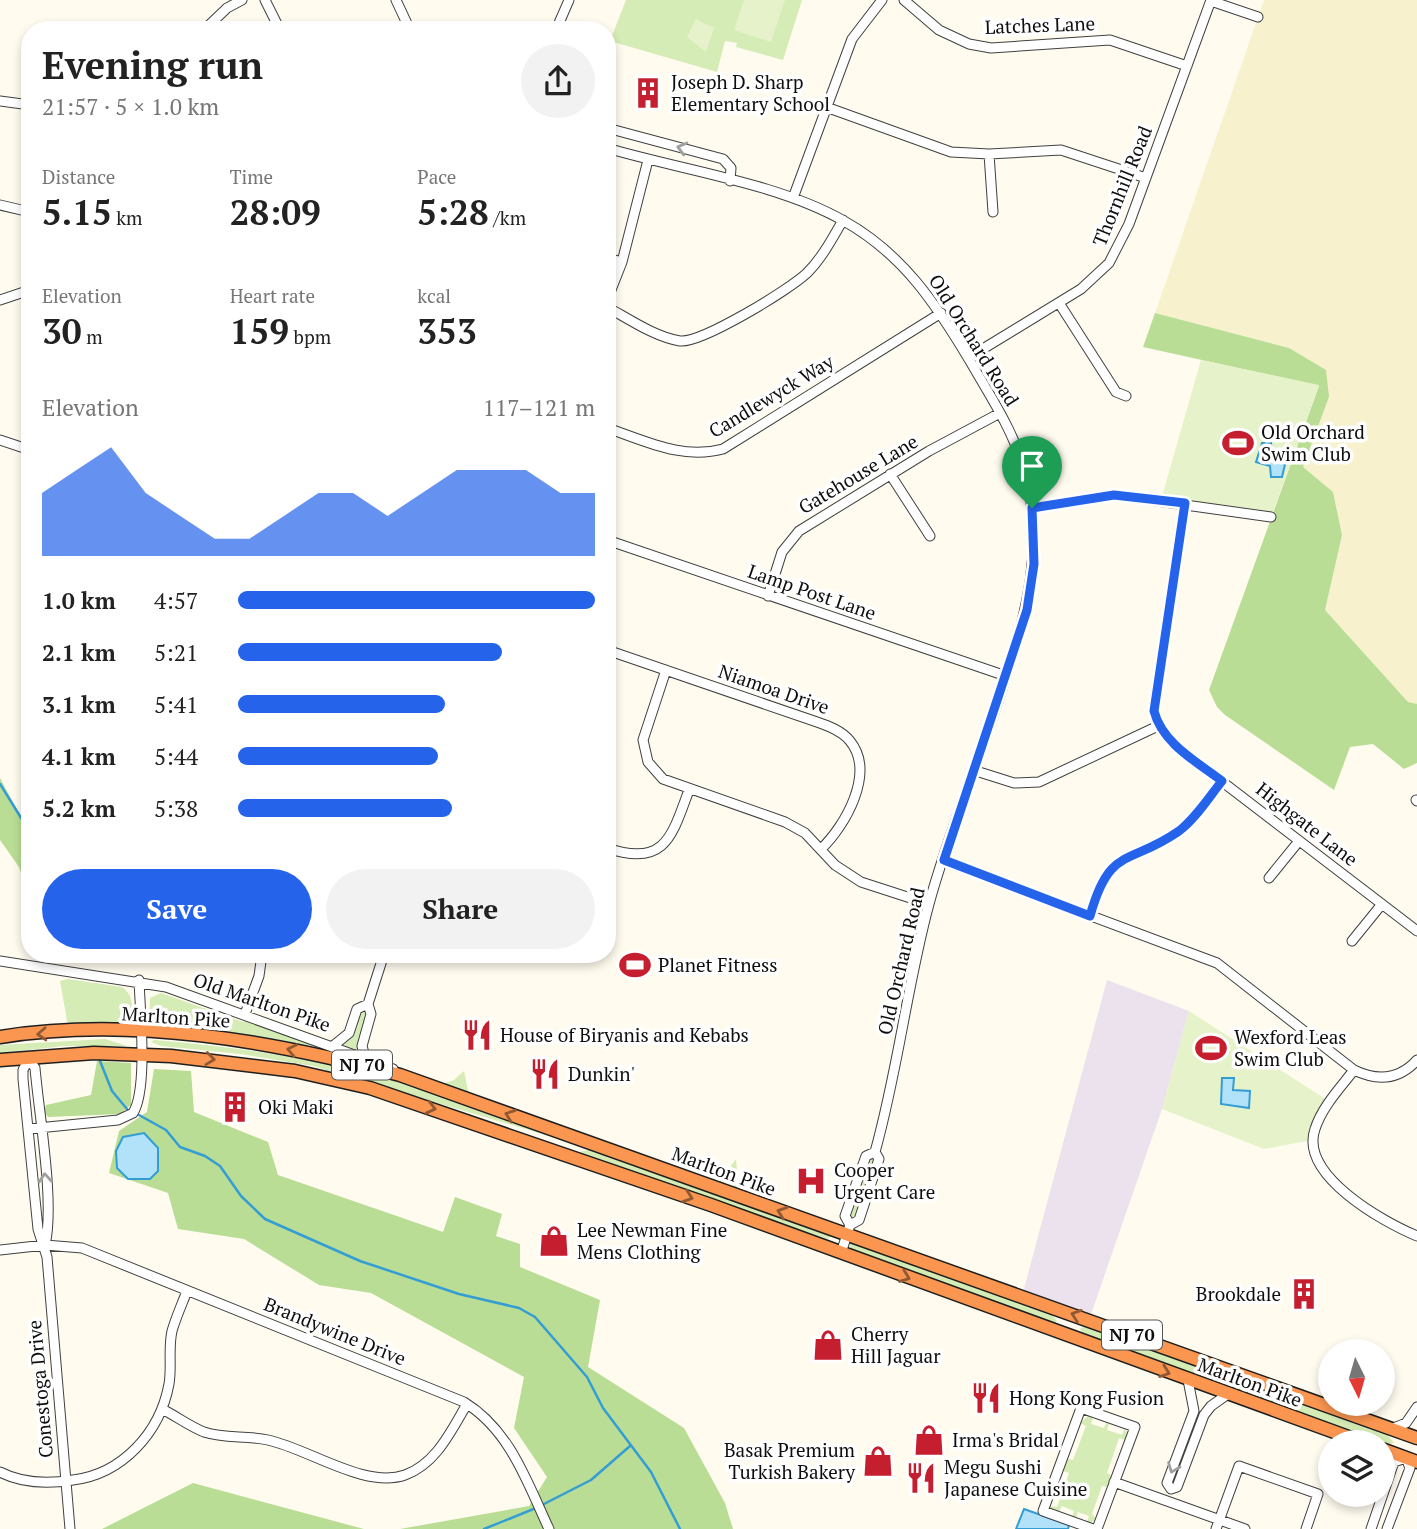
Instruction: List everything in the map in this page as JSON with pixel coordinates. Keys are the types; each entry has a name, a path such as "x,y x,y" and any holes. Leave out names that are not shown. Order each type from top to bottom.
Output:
{"highway":[{"name":"Marlton Pike","path":"0,1037 141,1031 276,1047 346,1061 423,1083 594,1145 848,1230 1417,1438"},
{"name":"Marlton Pike","path":"0,1060 91,1053 202,1058 295,1071 370,1088 553,1149 1328,1430"},
{"path":"553,1149 573,1152 594,1145"},
{"path":"1395,1454 1412,1460 1417,1448"}],"street":[{"path":"213,21 227,8 242,0"},
{"path":"265,0 276,21"},
{"path":"396,0 406,21"},
{"path":"560,21 569,0"},
{"path":"793,198 852,39 882,0"},
{"name":"Latches Lane","path":"904,0 939,30 969,44 991,48 1110,40 1187,66"},
{"path":"1211,0 1258,17"},
{"name":"Thornhill Road","path":"968,358 1092,281 1110,263 1127,231 1211,0"},
{"path":"0,101 21,104"},
{"path":"826,107 951,152 989,154 1061,150 1146,178"},
{"path":"616,130 723,159 731,168 730,181"},
{"name":"Old Orchard Road","path":"616,151 793,198 843,220 894,256 918,281 941,313 1000,413 1022,461 1032,508 1035,540 1031,590 1006,676 929,904 887,1109 874,1152 866,1156 845,1216 848,1230 841,1253"},
{"path":"989,154 993,212"},
{"path":"616,277 648,160"},
{"path":"0,205 21,210"},
{"path":"616,312 668,338 682,341 707,336 805,275 826,251 843,220"},
{"path":"616,260 622,262"},
{"path":"0,300 21,293"},
{"path":"1059,303 1110,383 1116,391 1126,396"},
{"name":"Candlewyck Way","path":"616,431 678,453 707,453 723,449 941,313"},
{"name":"Gatehouse Lane","path":"768,596 782,552 799,531 890,474 1000,413"},
{"path":"0,440 21,447"},
{"path":"890,474 930,536"},
{"path":"1032,508 1114,495 1271,517"},
{"path":"975,771 1014,783 1039,782 1158,726 1154,711 1155,698 1185,503"},
{"name":"Lamp Post Lane","path":"616,543 1006,676"},
{"name":"Niamoa Drive","path":"616,653 825,724 852,742 860,765 856,790 844,822 821,849"},
{"path":"666,670 645,729 644,751 648,762 663,779 785,822 805,834 835,865 861,882 929,904"},
{"name":"Highgate Lane","path":"1158,726 1173,744 1417,931"},
{"path":"1090,916 1097,891 1110,869 1119,861 1183,828 1222,781"},
{"path":"616,850 639,855 664,845 673,836 688,790"},
{"path":"1269,878 1299,841"},
{"path":"944,860 1217,963 1354,1070 1368,1077 1384,1078 1403,1072 1417,1060"},
{"path":"1352,941 1382,904"},
{"name":"Old Marlton Pike","path":"0,961 139,980 365,1057 423,1083"},
{"path":"245,1014 259,976 261,963"},
{"path":"365,1057 362,1046 371,1014 368,1003 381,963"},
{"path":"28,1129 118,1120 129,1116 137,1105 142,1055 139,980"},
{"path":"333,1046 349,1033 357,1009 368,1003"},
{"name":"Conestoga Drive","path":"45,1245 49,1229 35,1068 28,1059 23,1070 28,1129 38,1229 45,1245 70,1529"},
{"path":"1354,1070 1330,1102 1314,1130 1315,1156 1332,1182 1391,1225 1417,1236"},
{"name":"Old Orchard Road","path":"848,1230 859,1220 867,1196 879,1159 874,1152"},
{"name":"Brandywine Drive","path":"0,1250 45,1245 82,1248 467,1404 488,1419 504,1437 549,1529"},
{"path":"0,1472 28,1482 65,1481 94,1476 117,1464 141,1443 162,1409 170,1376 172,1331 187,1291"},
{"path":"1171,1489 1167,1483 1194,1411 1188,1380"},
{"path":"1167,1501 1171,1489 1177,1486 1204,1415 1228,1394"},
{"path":"162,1409 211,1434 266,1440 309,1452 367,1476 385,1480 405,1475 431,1459 467,1404"},
{"path":"1391,1429 1406,1423 1417,1407"},
{"path":"1081,1408 1135,1427 1095,1529 1043,1511 1081,1408"},
{"path":"1371,1529 1394,1462 1412,1460 1387,1529"},
{"path":"1217,1524 1239,1466 1318,1494 1306,1529"},
{"path":"1114,1482 1167,1501 1217,1524 1245,1529"}],"shaded area":[{"path":"1264,0 1417,0 1417,704 1408,702 1325,610 1342,535 1333,492 1303,467 1329,397 1289,348 1155,313"},
{"path":"1107,980 1189,1011 1162,1109 1089,1320 1022,1296"}],"green space":[{"path":"626,0 802,0 783,60 736,47 737,43 725,41 717,72 616,43 616,26"},
{"path":"744,0 785,0 771,42 734,30"},
{"path":"696,19 714,28 706,52 687,37"},
{"path":"1155,313 1289,348 1326,370 1329,397 1303,467 1333,492 1342,535 1325,610 1408,702 1417,704 1417,763 1404,769 1373,744 1350,747 1334,790 1217,707 1209,690 1319,386 1143,347"},
{"name":"Old Orchard Swim Club","path":"1201,360 1319,385 1271,517 1161,500"},
{"path":"0,778 21,817 21,873 0,840"},
{"path":"68,979 122,987 129,994 132,1003 128,1023 68,1026 60,981"},
{"path":"161,993 243,1022 250,1020 329,1049 256,1036 149,1025 150,998"},
{"path":"368,1004 371,1014 363,1038 365,1057 333,1046 343,1036 357,1013"},
{"name":"Wexford Leas Swim Club","path":"1189,1011 1330,1102 1312,1140 1264,1149 1162,1109"},
{"path":"105,1039 127,1046 64,1046 0,1053 0,1045"},
{"path":"154,1040 260,1052 363,1072 449,1097 576,1144 313,1066 241,1054 161,1046 151,1042"},
{"path":"97,1061 131,1063 131,1105 120,1114 48,1117 44,1112 46,1105 91,1095"},
{"path":"154,1069 191,1071 194,1112 268,1142 278,1175 443,1232 455,1197 502,1214 496,1236 520,1244 520,1267 600,1300 588,1367 684,1428 725,1503 733,1529 400,1529 529,1506 547,1477 514,1428 524,1377 371,1293 319,1285 244,1239 178,1229 168,1193 109,1173 119,1131 147,1112"},
{"path":"464,1071 469,1095 442,1084 454,1080"},
{"path":"593,1149 831,1236 828,1239 713,1202 579,1152"},
{"path":"866,1156 879,1159 859,1220 850,1225 845,1216"},
{"path":"736,1159 738,1187 744,1199 701,1184 725,1174"},
{"path":"852,1242 1051,1314 1057,1321 1053,1324 854,1252 849,1245"},
{"path":"1084,1326 1318,1410 1318,1416 1335,1416 1374,1430 1348,1430 1083,1334 1080,1329"},
{"path":"1088,1416 1093,1418 1091,1424 1104,1428 1106,1423 1109,1424 1107,1430 1122,1435 1124,1429 1127,1432 1125,1440 1119,1438 1107,1473 1112,1476 1108,1487 1102,1486 1092,1514 1097,1519 1090,1523 1087,1522 1089,1516 1078,1512 1076,1518 1072,1517 1074,1511 1062,1506 1059,1512 1049,1508 1057,1507 1069,1473 1063,1471 1068,1459 1073,1460 1086,1426 1080,1423"},
{"path":"193,1483 364,1529 102,1529"}],"water":[{"path":"1262,443 1271,443 1272,453 1287,456 1282,477 1271,477 1270,466 1256,462"},
{"path":"1222,1078 1234,1078 1233,1090 1250,1091 1249,1108 1221,1104"},
{"path":"144,1133 158,1148 158,1171 150,1179 128,1179 117,1168 116,1151 123,1137"},
{"path":"1024,1509 1069,1525 1068,1529 1016,1529"}],"waterway":[{"path":"0,784 21,818"},
{"path":"100,1061 112,1091 127,1109"},
{"path":"139,1115 166,1130 180,1147 205,1156 220,1166 241,1196 265,1219 360,1261 459,1294 519,1308 535,1317 587,1377 603,1408 651,1472 680,1529"},
{"path":"542,1505 591,1480 630,1446"},
{"path":"484,1529 536,1508"}],"place":[{"name":"Joseph D. Sharp Elementary School","path":"648,93"},
{"name":"Old Orchard Swim Club","path":"1238,443"},
{"name":"Planet Fitness","path":"635,965"},
{"name":"House of Biryanis and Kebabs","path":"477,1035"},
{"name":"Wexford Leas Swim Club","path":"1211,1048"},
{"name":"Dunkin'","path":"545,1074"},
{"name":"Oki Maki","path":"235,1107"},
{"name":"Cooper Urgent Care","path":"811,1181"},
{"name":"Lee Newman Fine Mens Clothing","path":"554,1241"},
{"name":"Brookdale","path":"1304,1294"},
{"name":"Cherry Hill Jaguar","path":"828,1345"},
{"name":"Hong Kong Fusion","path":"986,1398"},
{"name":"Irma's Bridal","path":"929,1440"},
{"name":"Basak Premium Turkish Bakery","path":"878,1461"},
{"name":"Megu Sushi Japanese Cuisine","path":"921,1478"}],"route":[{"path":"1114,495 1185,503 1154,711 1158,726 1173,744 1222,781 1183,828 1119,861 1110,869 1097,891 1090,916 944,860 1027,610 1034,564 1032,508 1114,495"}]}
